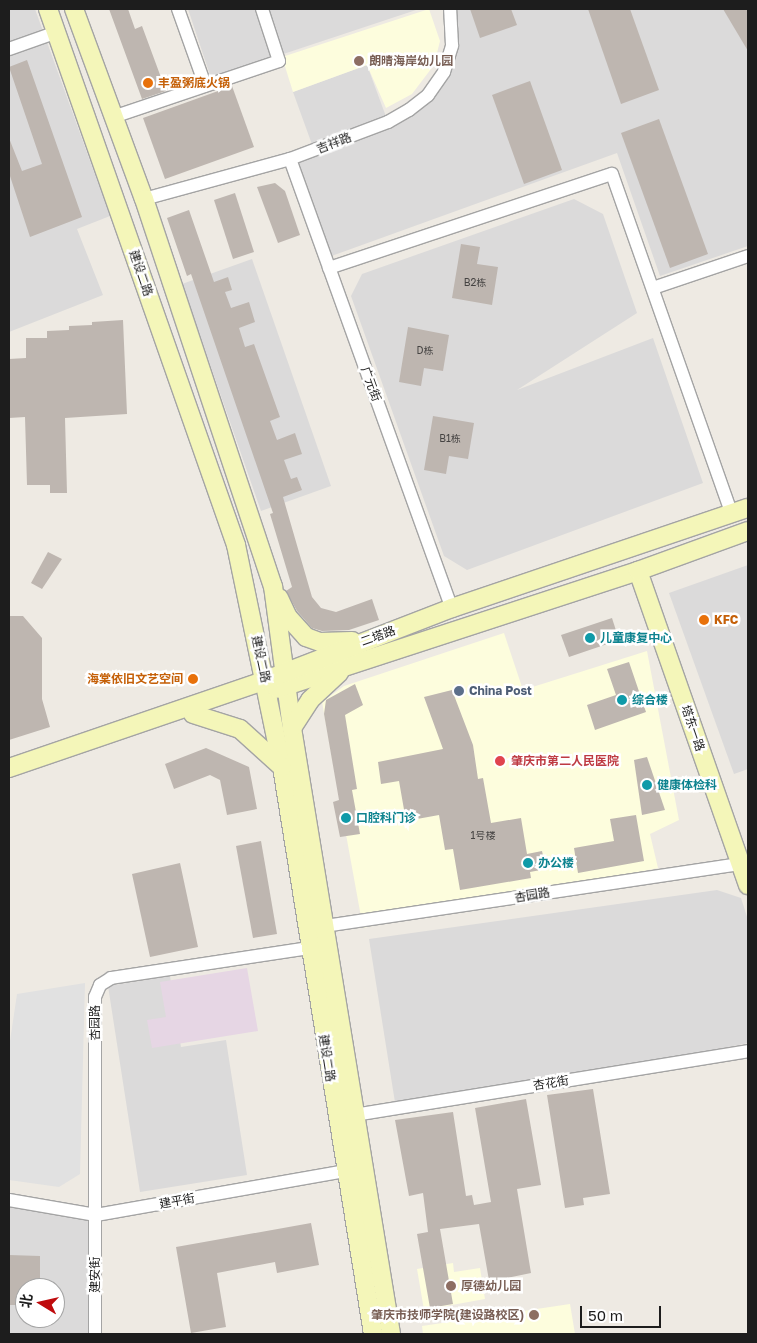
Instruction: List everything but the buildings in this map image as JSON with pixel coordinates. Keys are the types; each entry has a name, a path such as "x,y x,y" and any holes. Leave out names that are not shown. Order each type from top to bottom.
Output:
{"main road":[{"name":"建设二路","path":"48,9 236,545 267,686 282,767 373,1334"},
{"name":"建设二路","path":"74,9 144,199 273,586 292,728 391,1334"},
{"name":"二塔路","path":"286,678 364,641 452,608 748,508"},
{"name":"二塔路","path":"286,678 345,668 644,569 748,532"},
{"path":"236,545 244,548 257,541"},
{"name":"塔东一路","path":"644,569 746,862 748,885"},
{"path":"273,586 288,617 306,637 320,642 364,641"},
{"path":"292,728 310,700 345,668"},
{"path":"9,774 193,714 286,678"},
{"path":"9,774 267,686"},
{"path":"193,714 240,729 282,767"}],"street":[{"path":"178,9 205,85"},
{"path":"114,117 279,61 262,9"},
{"name":"吉祥路","path":"144,199 290,159 388,122 428,95 444,72 452,45 450,9"},
{"path":"9,49 57,32"},
{"name":"广元街","path":"290,159 452,608"},
{"path":"329,268 612,174 732,514"},
{"path":"653,288 748,256"},
{"name":"杏园路","path":"325,926 746,862"},
{"name":"杏园路","path":"96,1215 95,997 100,985 111,978 310,948"},
{"name":"杏花街","path":"354,1115 748,1051"},
{"name":"建平街","path":"9,1200 96,1215 346,1171"},
{"name":"建安街","path":"95,1334 96,1215"}],"shaded area":[{"path":"9,9 35,9 110,216 77,229 103,295 9,332"},
{"path":"188,9 419,9 211,78"},
{"name":"朗晴海岸幼儿园","path":"429,9 440,41 434,65 412,94 386,108 367,65 293,92 282,57"},
{"path":"448,9 748,9 748,246 660,276 617,153 326,258 290,159 314,150 293,92 367,65 388,122 428,95 452,45"},
{"path":"574,199 603,214 637,313 517,390 653,338 703,483 467,570 444,556 351,296 362,274"},
{"path":"252,259 331,486 261,511 182,284"},
{"path":"748,565 748,769 734,774 669,593"},
{"name":"肇庆市第二人民医院","path":"504,633 523,690 647,651 679,820 650,834 658,868 363,928 322,702 344,686"},
{"path":"717,890 741,898 748,920 748,1043 397,1115 369,939"},
{"path":"247,968 258,1031 152,1048 147,1020 166,1017 160,982"},
{"path":"170,976 181,1047 226,1040 247,1175 140,1192 108,986"},
{"path":"85,983 80,1174 59,1187 9,1180 9,1048 17,994"},
{"path":"9,1200 96,1215 92,1334 9,1334"},
{"name":"厚德幼儿园","path":"453,1263 454,1272 480,1268 485,1299 424,1310 417,1269"},
{"name":"肇庆市技师学院(建设路校区)","path":"570,1304 575,1334 423,1334 422,1326"}],"place":[{"name":"朗晴海岸幼儿园","path":"359,61"},
{"name":"丰盈粥底火锅","path":"148,83"},
{"name":"KFC","path":"704,620"},
{"name":"儿童康复中心","path":"590,638"},
{"name":"海棠依旧文艺空间","path":"193,679"},
{"name":"China Post","path":"459,691"},
{"name":"综合楼","path":"622,700"},
{"name":"肇庆市第二人民医院","path":"500,761"},
{"name":"健康体检科","path":"647,785"},
{"name":"口腔科门诊","path":"346,818"},
{"name":"办公楼","path":"528,863"},
{"name":"厚德幼儿园","path":"451,1286"},
{"name":"肇庆市技师学院(建设路校区)","path":"534,1315"}]}
